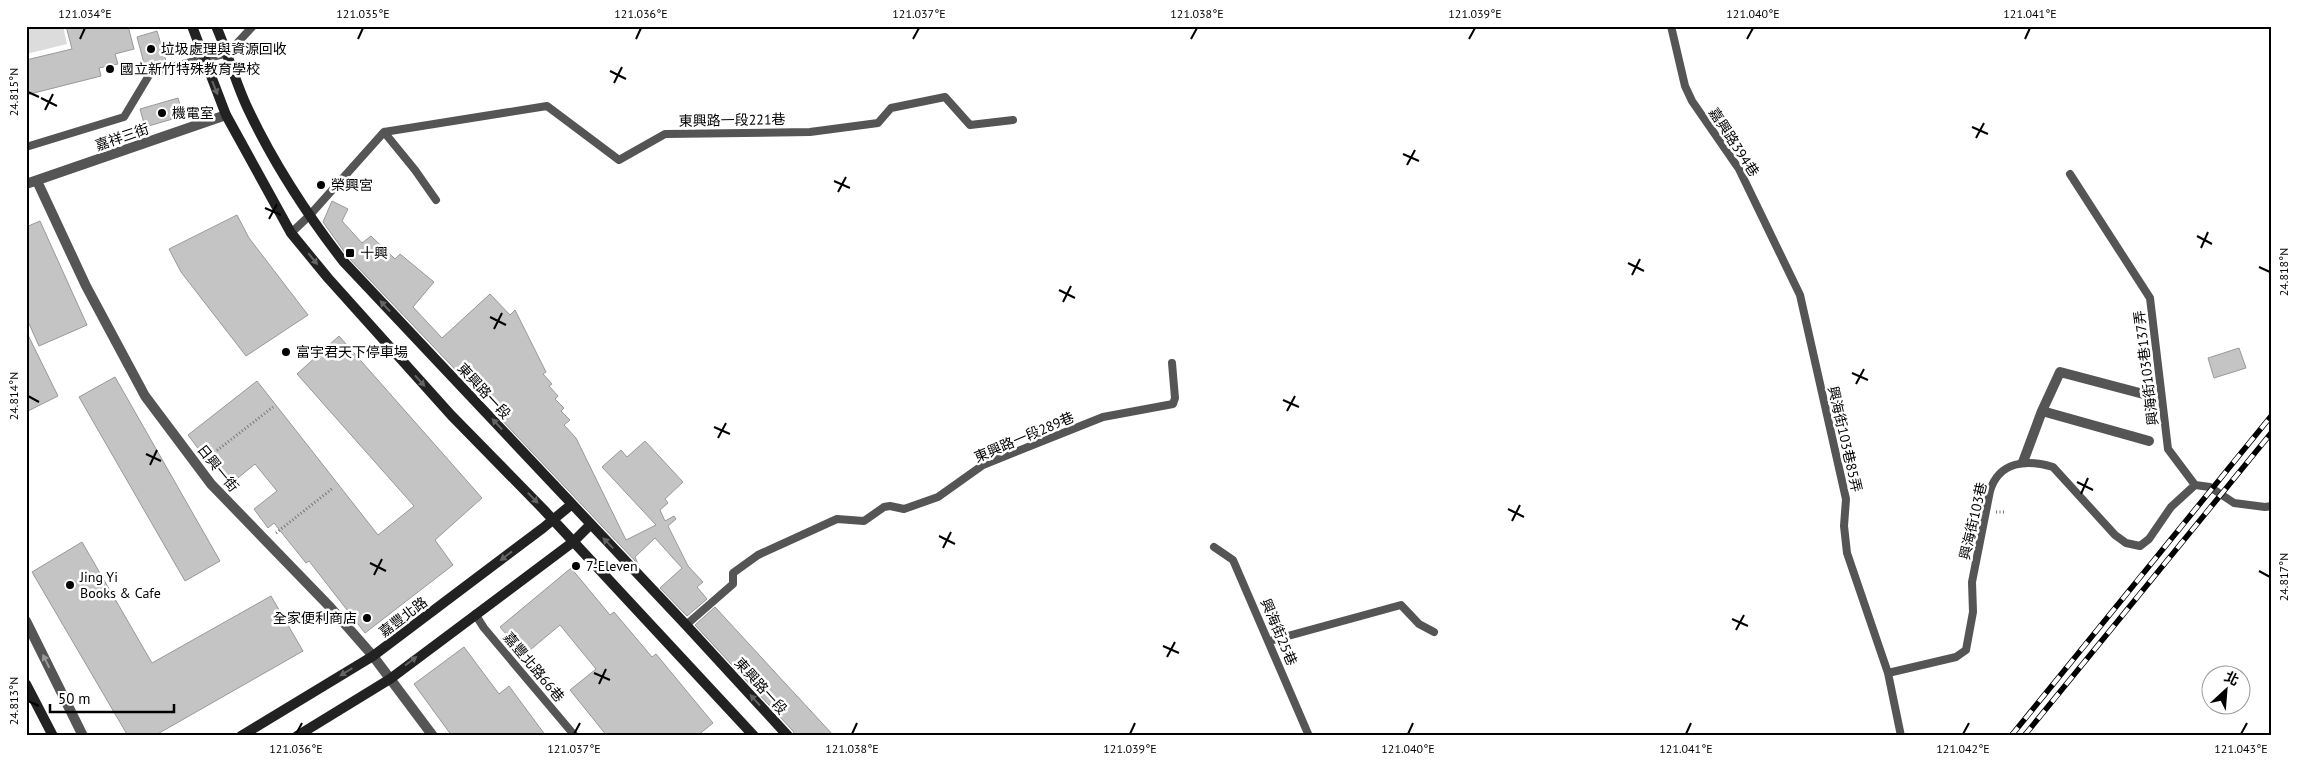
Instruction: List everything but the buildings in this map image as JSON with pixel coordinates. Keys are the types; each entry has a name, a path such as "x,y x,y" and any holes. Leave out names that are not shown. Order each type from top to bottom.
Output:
{"street":[{"path":"192,26 226,115 291,233 328,278 451,415 553,520 754,736"},
{"name":"東興路一段","path":"216,26 228,53 247,107 289,186 308,216 343,261 788,736"},
{"name":"嘉祥三街","path":"31,182 226,115"},
{"name":"日興一街","path":"31,182 145,396 211,484 330,607 373,656 433,736"},
{"path":"2023,462 2042,411 2060,372 2151,396"},
{"path":"2042,411 2149,441"},
{"name":"嘉豐北路","path":"241,736 373,656 572,504"},
{"path":"298,736 390,679 573,542 590,525"},
{"path":"26,621 84,736"},
{"path":"26,684 53,736"}],"lane":[{"path":"26,147 124,117 150,72 228,53 253,26"},
{"name":"嘉興路394巷","path":"1671,26 1685,86 1692,101 1740,169 1800,295"},
{"name":"東興路一段221巷","path":"384,132 547,106 619,160 665,134 810,132 878,123 891,108 945,97 970,125 1013,120"},
{"path":"291,233 384,132 416,170 436,200"},
{"name":"興海街103巷137弄","path":"2070,174 2150,298 2168,449 2195,485"},
{"name":"興海街103巷85弄","path":"1800,295 1846,499 1844,526 1847,553 1888,673"},
{"name":"東興路一段289巷","path":"686,625 733,584 733,573 744,564 837,519 864,522 884,507 890,506 904,509 938,497 983,465 1104,417 1173,404 1176,398 1172,363"},
{"path":"2023,462 2038,462 2053,467 2115,536 2126,543 2140,546 2152,534 2171,507 2195,485 2210,487 2234,503 2265,507 2272,506"},
{"name":"興海街103巷","path":"1888,673 1956,657 1966,650 1973,612 1972,582 1993,480 2011,465 2023,462"},
{"name":"興海街25巷","path":"1214,547 1233,560 1270,641 1309,736"},
{"path":"1270,641 1401,605 1419,624 1434,632"},
{"name":"嘉豐北路66巷","path":"475,614 484,628 574,736"},
{"path":"1888,673 1901,736"}],"path":[{"path":"197,466 273,407"},
{"path":"266,541 333,488"}],"shaded area":[{"path":"26,26 63,26 67,44 26,54"}],"railway":[{"path":"2011,736 2272,415"},
{"path":"2024,736 2272,432"}],"place":[{"name":"垃圾處理與資源回收","path":"151,49"},
{"name":"國立新竹特殊教育學校","path":"110,69"},
{"name":"機電室","path":"162,113"},
{"name":"榮興宮","path":"321,185"},
{"name":"十興","path":"350,253"},
{"name":"富宇君天下停車場","path":"286,352"},
{"name":"7-Eleven","path":"576,566"},
{"name":"Jing Yi Books & Cafe","path":"70,585"},
{"name":"全家便利商店","path":"367,618"}]}
